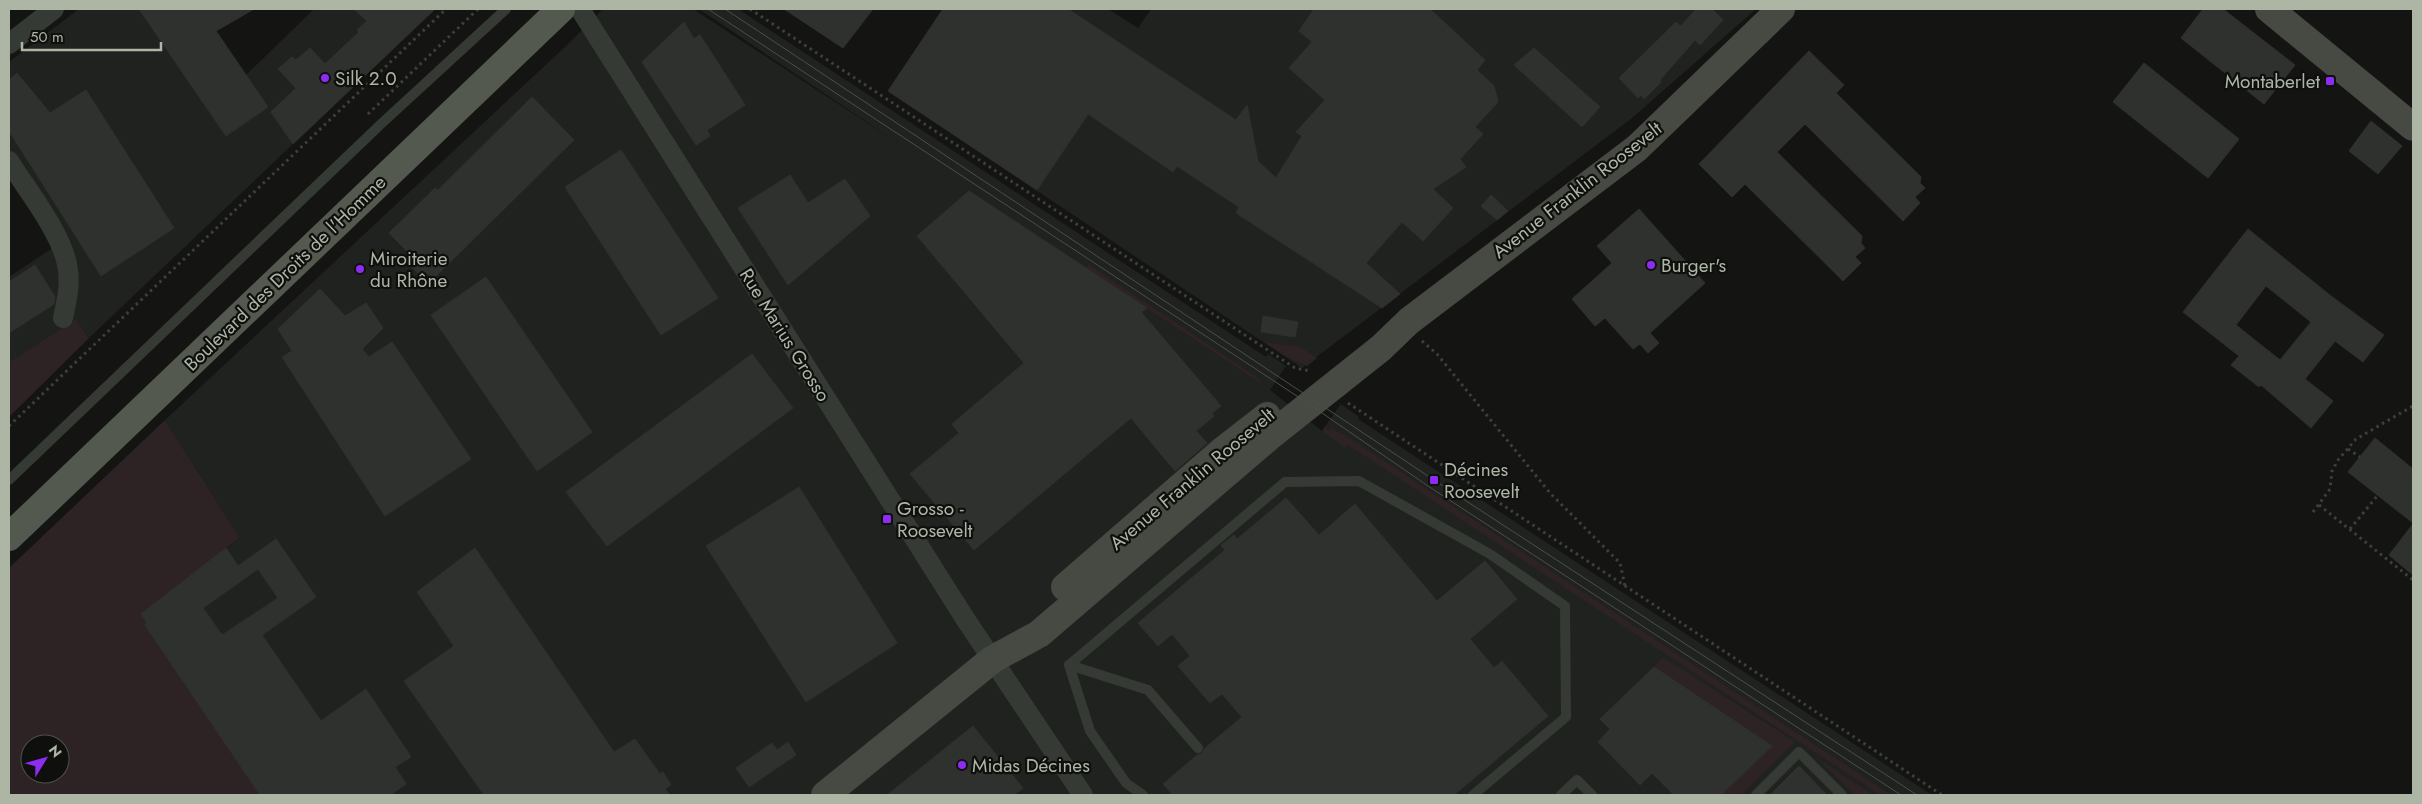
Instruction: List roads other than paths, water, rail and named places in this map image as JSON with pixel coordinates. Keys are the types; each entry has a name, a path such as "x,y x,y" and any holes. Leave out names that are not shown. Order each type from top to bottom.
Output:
{"main road":[{"name":"Boulevard des Droits de l'Homme","path":"9,537 561,9"}],"street":[{"path":"9,44 54,9"},
{"name":"Rue Marius Grosso","path":"580,9 993,659 1083,795"},
{"name":"Avenue Franklin Roosevelt","path":"826,795 993,659 1039,634 1264,429 1381,348 1413,332 1637,148 1781,9"},
{"path":"2269,9 2413,128"},
{"path":"9,161 60,243 68,266 68,285 63,318"}],"lane":[{"path":"9,480 367,138 506,9"},
{"path":"1070,665 1285,482 1359,481 1490,554 1566,606 1566,717 1473,795"},
{"path":"1070,665 1148,690 1198,748"},
{"path":"1070,665 1090,731 1126,783 1143,795"},
{"path":"1756,795 1798,752 1842,795"},
{"path":"1561,795 1577,780 1592,795"}],"tram line":[{"path":"708,9 1309,404 1428,486 1901,795"},
{"path":"725,9 1434,480 1917,795"}],"place":[{"name":"Silk 2.0","path":"325,78"},
{"name":"Montaberlet","path":"2330,81"},
{"name":"Burger's","path":"1651,265"},
{"name":"Miroiterie du Rhône","path":"360,269"},
{"name":"Décines Roosevelt","path":"1434,480"},
{"name":"Grosso - Roosevelt","path":"887,519"},
{"name":"Midas Décines","path":"962,765"}]}
